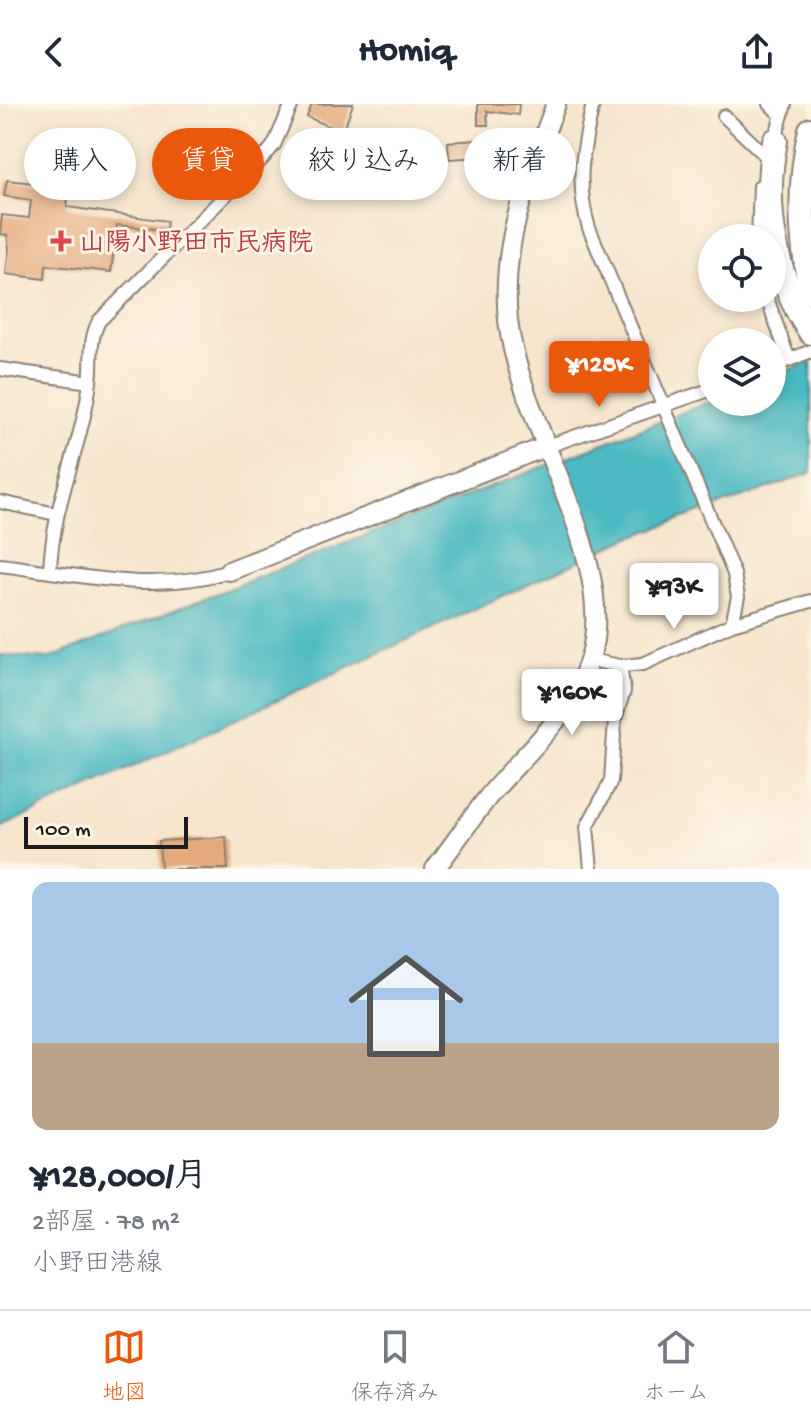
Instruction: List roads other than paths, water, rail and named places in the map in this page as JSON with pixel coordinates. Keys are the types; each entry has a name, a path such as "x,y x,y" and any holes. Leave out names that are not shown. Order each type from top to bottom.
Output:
{"highway":[{"path":"811,130 803,172 801,226 811,291"},
{"path":"770,149 768,198 772,227 790,289 811,332"}],"main road":[{"path":"435,869 490,795 556,723 578,689 590,660 597,620 590,564 518,374 510,336 507,285 519,201 556,104"},
{"path":"229,571 547,452"}],"street":[{"path":"50,571 56,514 90,382 92,334 99,321 264,157 274,145 292,104"},
{"path":"593,104 580,178 580,199 734,574 738,597 732,624"},
{"path":"758,224 758,206 770,149 783,110 770,104"},
{"path":"724,116 770,149"},
{"path":"772,312 789,360"},
{"path":"786,361 811,351"},
{"path":"0,369 90,382"},
{"path":"547,452 666,411 698,396"},
{"path":"0,502 56,514"},
{"path":"0,565 157,584 198,581 229,571"},
{"path":"590,660 620,666 643,664 732,624 811,601"},
{"path":"591,869 587,827 611,781 615,719 624,691 620,666"}],"water":[{"path":"811,361 811,473 628,538 0,828 0,655 48,659 698,406 698,416 786,416 786,371"}],"place":[{"name":"山陽小野田市民病院","path":"61,241"}]}
